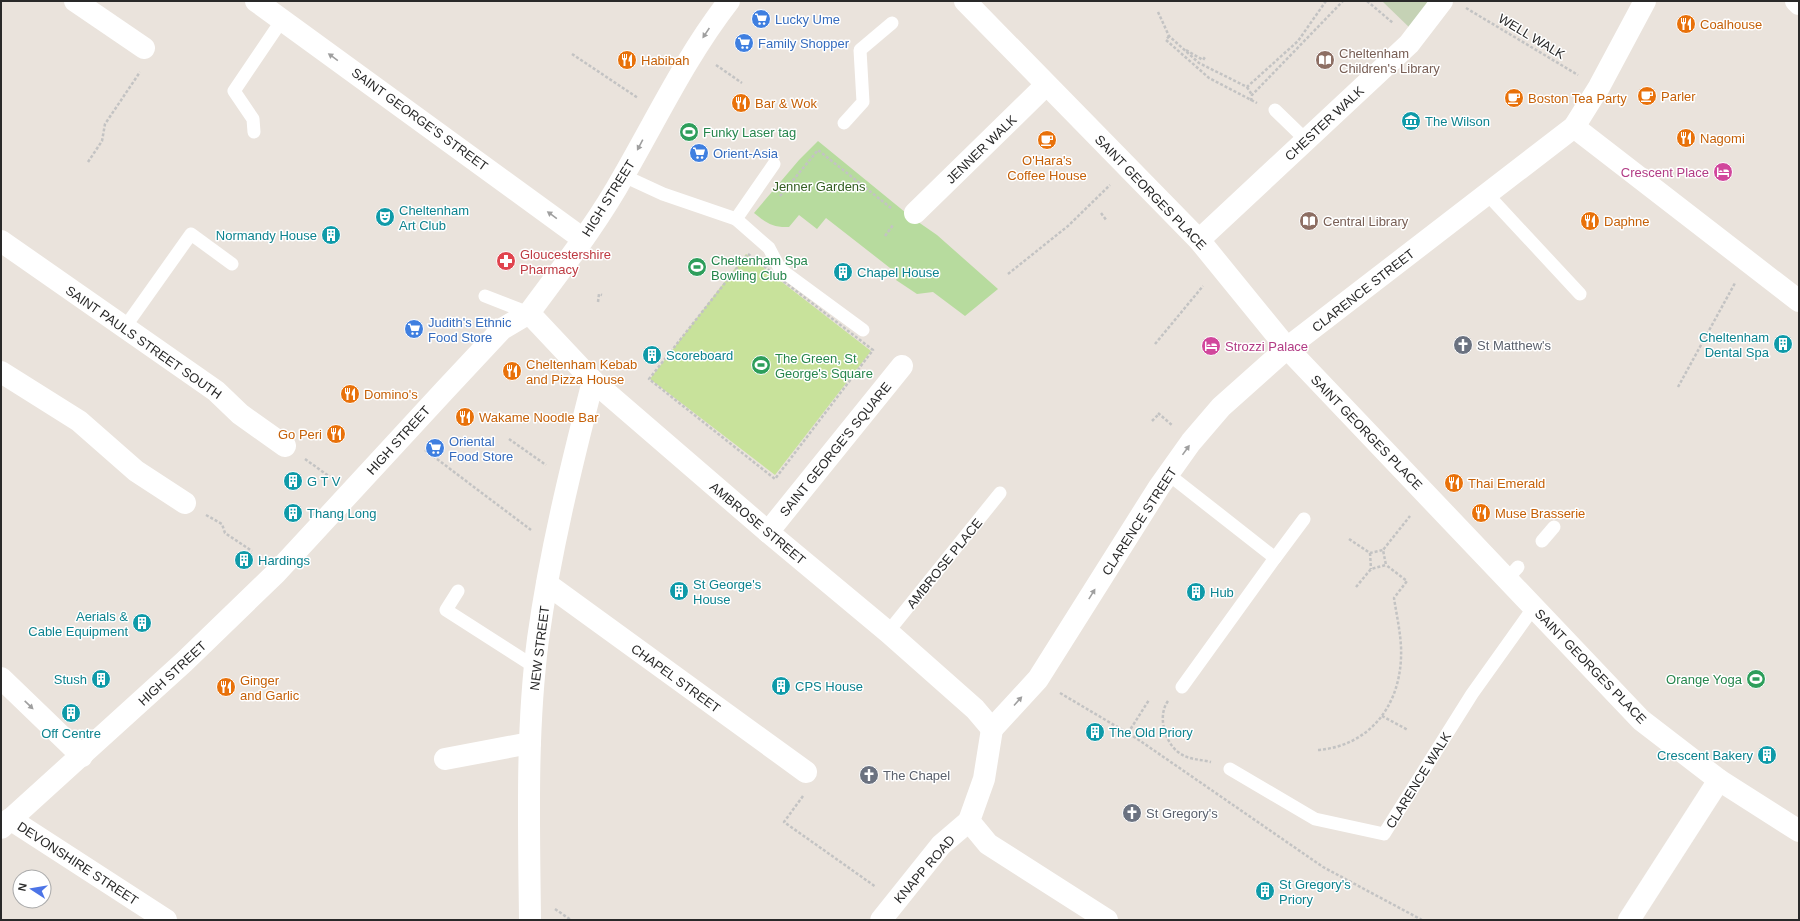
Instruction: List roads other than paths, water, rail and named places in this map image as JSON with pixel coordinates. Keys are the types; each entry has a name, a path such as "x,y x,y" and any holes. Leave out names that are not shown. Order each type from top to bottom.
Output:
{"street":[{"path":"75,1 144,48"},
{"name":"SAINT GEORGE'S STREET","path":"256,1 583,239"},
{"name":"HIGH STREET","path":"6,824 184,662 276,573 502,329 529,313 583,239 624,176 658,112 694,51 729,1"},
{"name":"CLARENCE STREET","path":"992,730 1038,679 1168,474 1221,407 1287,348 1574,127 1599,87 1645,1"},
{"path":"1796,1 1799,4"},
{"name":"SAINT GEORGES PLACE","path":"969,2 1046,85 1200,240 1287,348 1512,573 1534,607 1641,720 1719,780 1799,831"},
{"name":"CHESTER WALK","path":"1200,240 1452,3"},
{"name":"JENNER WALK","path":"915,213 1046,85"},
{"path":"1574,127 1799,301"},
{"name":"SAINT PAULS STREET SOUTH","path":"1,241 216,391 240,414 285,446"},
{"name":"AMBROSE STREET","path":"529,313 593,381 768,532 888,632 975,709 992,730"},
{"name":"SAINT GEORGE'S SQUARE","path":"768,532 902,366"},
{"path":"1,372 79,421 136,471 185,503"},
{"name":"NEW STREET","path":"530,920 530,743 535,667 547,584 554,548 568,480 593,381"},
{"name":"CHAPEL STREET","path":"547,584 806,772"},
{"path":"1,678 82,756"},
{"path":"992,730 984,780 969,820 988,844 1106,920"},
{"path":"444,759 530,743"},
{"path":"1629,920 1719,780"},
{"name":"KNAPP ROAD","path":"881,920 941,845 969,820"},
{"name":"DEVONSHIRE STREET","path":"6,824 166,920"}],"lane":[{"path":"254,132 253,118 234,91 282,20"},
{"path":"844,123 863,102 860,50 892,23"},
{"path":"1275,110 1306,140"},
{"path":"736,219 774,164"},
{"path":"624,176 663,194 736,219 770,248 780,269 863,330"},
{"path":"1487,194 1580,294"},
{"path":"124,327 191,234 232,264"},
{"path":"485,296 529,313"},
{"path":"1168,474 1275,558"},
{"name":"AMBROSE PLACE","path":"888,632 1000,493"},
{"path":"1182,687 1304,519"},
{"path":"1542,541 1554,527"},
{"path":"458,591 446,610 535,667"},
{"name":"CLARENCE WALK","path":"1230,769 1316,819 1384,834 1472,694 1534,607"}],"place":[{"name":"Lucky Ume","path":"761,19"},
{"name":"Coalhouse","path":"1686,24"},
{"name":"Family Shopper","path":"744,43"},
{"name":"Habibah","path":"627,60"},
{"name":"Cheltenham Children's Library","path":"1325,60"},
{"name":"Parler","path":"1647,96"},
{"name":"Boston Tea Party","path":"1514,98"},
{"name":"Bar & Wok","path":"741,103"},
{"name":"The Wilson","path":"1411,121"},
{"name":"Funky Laser tag","path":"689,132"},
{"name":"Nagomi","path":"1686,138"},
{"name":"O'Hara's Coffee House","path":"1047,140"},
{"name":"Orient-Asia","path":"699,153"},
{"name":"Crescent Place","path":"1723,172"},
{"name":"Cheltenham Art Club","path":"385,217"},
{"name":"Central Library","path":"1309,221"},
{"name":"Daphne","path":"1590,221"},
{"name":"Normandy House","path":"331,235"},
{"name":"Gloucestershire Pharmacy","path":"506,261"},
{"name":"Cheltenham Spa Bowling Club","path":"697,267"},
{"name":"Chapel House","path":"843,272"},
{"name":"Judith's Ethnic Food Store","path":"414,329"},
{"name":"Cheltenham Dental Spa","path":"1783,344"},
{"name":"St Matthew's","path":"1463,345"},
{"name":"Strozzi Palace","path":"1211,346"},
{"name":"Scoreboard","path":"652,355"},
{"name":"The Green, St George's Square","path":"761,365"},
{"name":"Cheltenham Kebab and Pizza House","path":"512,371"},
{"name":"Domino's","path":"350,394"},
{"name":"Wakame Noodle Bar","path":"465,417"},
{"name":"Go Peri","path":"336,434"},
{"name":"Oriental Food Store","path":"435,448"},
{"name":"G T V","path":"293,481"},
{"name":"Thai Emerald","path":"1454,483"},
{"name":"Thang Long","path":"293,513"},
{"name":"Muse Brasserie","path":"1481,513"},
{"name":"Hardings","path":"244,560"},
{"name":"St George's House","path":"679,591"},
{"name":"Hub","path":"1196,592"},
{"name":"Aerials & Cable Equipment","path":"142,623"},
{"name":"Stush","path":"101,679"},
{"name":"Orange Yoga","path":"1756,679"},
{"name":"CPS House","path":"781,686"},
{"name":"Ginger and Garlic","path":"226,687"},
{"name":"Off Centre","path":"71,713"},
{"name":"The Old Priory","path":"1095,732"},
{"name":"Crescent Bakery","path":"1767,755"},
{"name":"The Chapel","path":"869,775"},
{"name":"St Gregory's","path":"1132,813"},
{"name":"St Gregory's Priory","path":"1265,891"}],"park label":[{"name":"Jenner Gardens","path":"819,186"}]}
